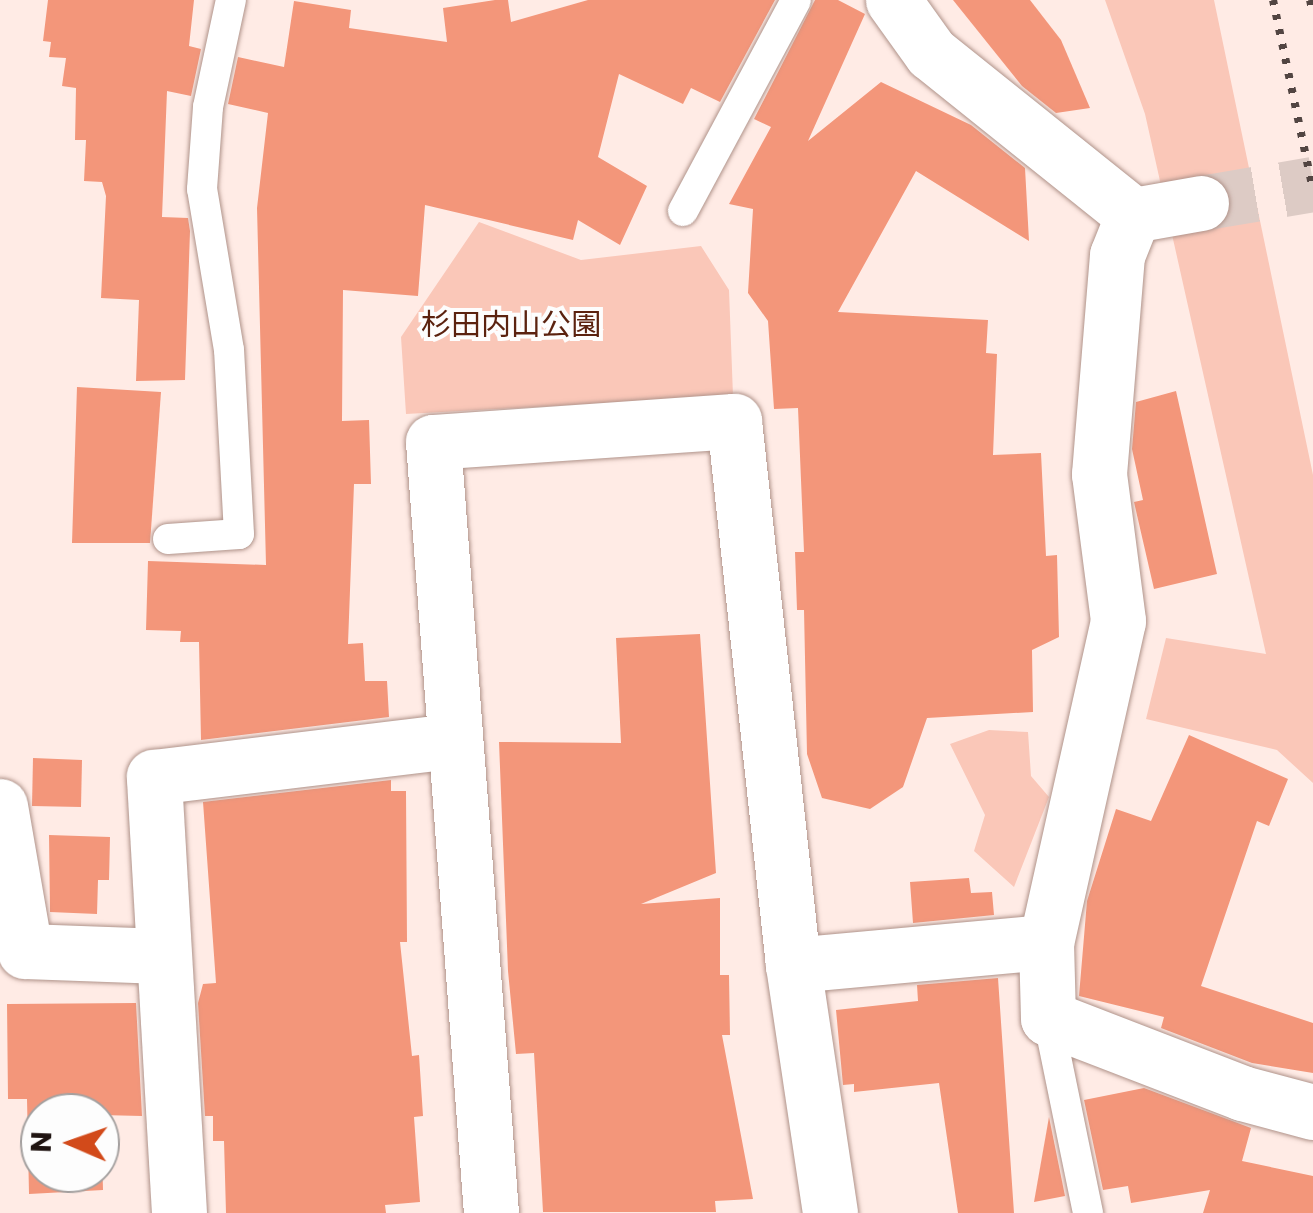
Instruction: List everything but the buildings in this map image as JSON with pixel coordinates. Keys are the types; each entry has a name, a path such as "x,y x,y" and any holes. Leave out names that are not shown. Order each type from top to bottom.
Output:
{"street":[{"path":"893,0 931,53 1133,215 1201,203"},
{"path":"1133,215 1117,256 1099,474 1118,621 1046,942 1048,1018 1242,1093 1313,1112"},
{"path":"492,1213 451,741 433,442 734,421 793,965 830,1213"},
{"path":"178,1213 154,777 451,741"},
{"path":"0,806 24,951 162,956"},
{"path":"793,965 1046,942"}],"lane":[{"path":"168,540 239,534 229,350 202,189 208,107 231,0"},
{"path":"684,211 796,0"},
{"path":"1048,1018 1088,1213"}],"green space":[{"path":"1105,0 1214,0 1313,475 1313,783 1277,750 1146,719 1166,638 1266,654 1145,114"},
{"name":"杉田内山公園","path":"479,222 581,260 701,246 729,290 733,396 406,414 401,337"},
{"path":"989,730 1028,732 1031,776 1049,797 1014,887 974,851 985,815 950,744"}],"tunnel":[{"path":"1201,203 1313,184"}],"railway":[{"path":"1273,0 1313,189"},
{"path":"1310,0 1313,14"}]}
